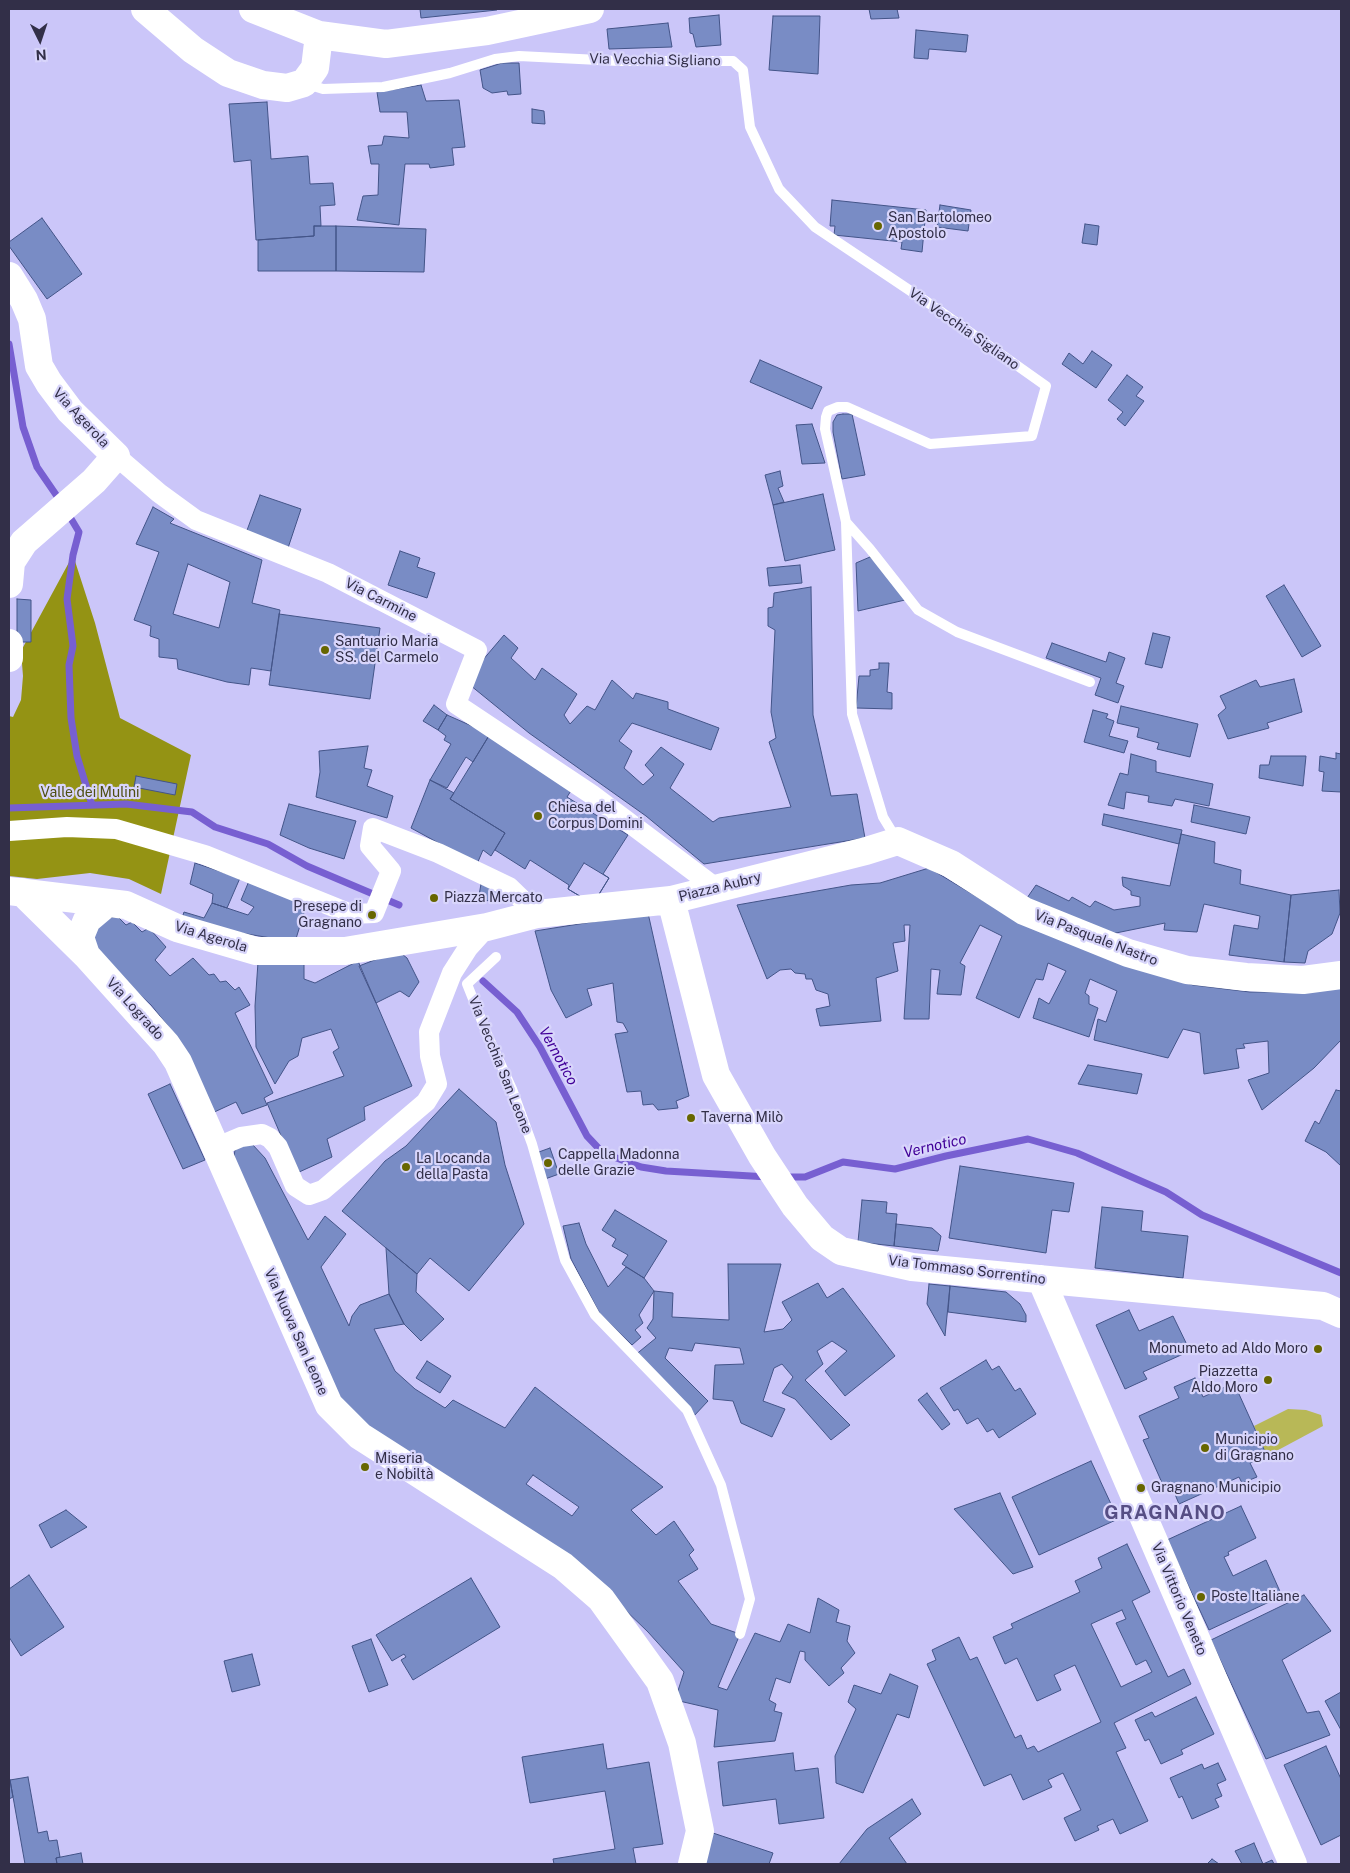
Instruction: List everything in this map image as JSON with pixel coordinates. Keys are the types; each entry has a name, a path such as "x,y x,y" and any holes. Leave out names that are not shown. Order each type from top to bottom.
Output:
{"street":[{"path":"145,9 193,50 228,73 263,85 287,88 304,83 315,68 319,35"},
{"path":"253,9 319,35 386,44 487,31 590,9"},
{"name":"Via Agerola","path":"9,276 24,300 32,319 39,366 49,383 70,411 116,456 94,480 24,542 11,562 9,584"},
{"name":"Via Carmine","path":"116,456 159,493 196,520 328,573 477,650 456,704 590,794 716,888"},
{"path":"9,643 9,658"},
{"path":"9,831 67,827 116,829 205,855 351,914 374,913 391,871 370,846 373,828 438,853 509,887 538,914"},
{"name":"Piazza Aubry","path":"538,914 671,900 866,851 898,840"},
{"name":"Via Pasquale Nastro","path":"898,840 951,864 1024,910 1128,953 1187,970 1246,977 1303,980 1341,975"},
{"name":"Via Agerola","path":"15,891 94,900 106,904 126,905 177,928 256,951 345,951 487,927"},
{"name":"Via Logrado","path":"15,891 86,955 166,1044 178,1062 215,1148"},
{"name":"Via Tommaso Sorrentino","path":"671,900 716,1075 762,1156 795,1206 822,1238 841,1251 912,1266 1323,1306 1341,1314"},
{"path":"86,955 80,937 83,929 95,910 106,904"},
{"path":"215,1148 241,1138 262,1134 270,1138 278,1148 295,1186 309,1195 323,1190 426,1102 437,1084 430,1056 430,1032 452,974 468,948 487,927 538,914"},
{"name":"Via Nuova San Leone","path":"215,1148 329,1405 360,1436 569,1571 601,1598 660,1681 682,1743 700,1832 692,1864"},
{"name":"Via Vittorio Veneto","path":"1041,1279 1293,1864"}],"lane":[{"name":"Via Vecchia Sigliano","path":"304,83 323,89 383,87 450,73 495,59 518,56 619,61 733,61 742,70 750,127 779,188 815,227 933,306 1046,386 1032,436 930,444 847,407 838,407 828,411 825,429 846,522 852,714 883,817 898,840"},
{"path":"846,522 918,610 957,632 1090,682"},
{"name":"Via Vecchia San Leone","path":"496,957 467,984 519,1108 565,1260 595,1315 687,1410 721,1485 742,1562 750,1599 740,1634"}],"shaded area":[{"path":"1288,1409 1306,1410 1321,1415 1323,1426 1267,1456 1254,1426"}],"green space":[{"name":"Valle dei Mulini","path":"73,555 95,623 120,718 191,755 161,894 129,879 90,873 37,879 9,876 9,716 13,717 21,700 23,676 21,651"}],"building":[{"path":"420,9 497,9 497,10 421,18"},
{"path":"869,9 897,9 899,18 871,19"},
{"path":"719,15 721,45 696,47 693,34 690,33 689,18"},
{"path":"773,16 820,16 818,74 769,70"},
{"path":"668,23 672,47 609,49 607,29"},
{"path":"916,30 968,35 966,52 929,49 928,59 914,58"},
{"path":"502,63 519,63 521,94 508,95 507,91 492,93 483,88 480,70"},
{"path":"421,85 426,101 459,100 465,147 452,148 454,165 430,168 429,164 405,164 399,225 357,220 363,196 378,195 379,164 371,164 368,146 382,145 384,136 409,138 407,112 380,112 377,92"},
{"path":"267,102 271,159 308,156 310,184 333,183 335,205 320,206 321,226 314,226 314,236 256,240 251,160 234,162 229,104"},
{"path":"532,109 544,111 545,124 532,123"},
{"name":"San Bartolomeo Apostolo","path":"832,200 926,210 922,252 901,249 902,242 834,235 835,226 830,226"},
{"path":"940,205 971,210 968,231 937,227"},
{"path":"42,218 82,274 47,299 9,246 9,242"},
{"path":"1085,224 1099,226 1097,245 1082,243"},
{"path":"314,226 336,226 336,271 258,271 258,240 314,236"},
{"path":"336,226 426,229 424,272 336,271"},
{"path":"1092,351 1112,365 1096,388 1062,364 1069,353 1083,364"},
{"path":"760,360 822,387 812,409 750,382"},
{"path":"1127,375 1143,387 1136,396 1144,401 1125,426 1117,419 1123,412 1108,400"},
{"path":"852,414 865,475 842,479 833,432 833,422 837,415"},
{"path":"812,424 825,463 802,464 796,425"},
{"path":"780,471 783,486 778,488 784,502 773,505 765,475"},
{"path":"823,494 835,550 785,561 773,505"},
{"path":"260,495 301,509 288,548 246,533"},
{"path":"153,507 174,519 170,523 262,560 252,603 280,610 271,671 251,668 249,685 227,682 178,669 177,659 159,657 159,639 150,636 151,626 134,620 159,552 136,544","holes":["188,564 230,582 219,628 173,614"]},
{"path":"400,551 420,558 417,567 435,573 427,598 388,585"},
{"path":"870,557 905,600 858,611 856,563"},
{"path":"800,565 802,583 769,586 767,568"},
{"path":"1284,585 1321,646 1302,657 1266,596"},
{"path":"811,587 813,715 831,796 857,794 865,838 704,864 646,816 529,733 465,681 504,635 518,648 511,658 535,680 542,668 577,694 564,715 570,724 587,706 595,710 612,680 633,699 636,693 668,702 668,709 719,728 711,750 632,723 619,741 632,751 624,768 643,785 654,775 645,765 661,747 684,764 670,788 713,822 719,818 791,807 769,742 776,738 771,712 775,630 768,626 768,608 773,607 774,593"},
{"path":"17,599 31,600 31,642 17,642"},
{"name":"Santuario Maria SS. del Carmelo","path":"279,614 380,628 370,699 269,685"},
{"path":"1153,633 1170,637 1162,668 1145,664"},
{"path":"1052,643 1106,662 1109,652 1125,658 1116,683 1124,686 1118,703 1095,695 1101,678 1046,658"},
{"path":"879,663 889,663 887,692 892,693 892,709 856,708 859,676 870,676 870,670 879,669"},
{"path":"1294,679 1302,712 1267,723 1269,728 1228,739 1218,715 1226,708 1220,696 1256,680 1260,687"},
{"path":"434,705 447,715 438,730 423,721"},
{"path":"1121,706 1198,724 1190,757 1157,749 1159,743 1137,737 1139,728 1117,723"},
{"path":"1093,710 1108,714 1106,718 1114,721 1109,736 1128,741 1124,753 1084,742"},
{"path":"447,715 490,734 473,762 466,757 447,788 430,780 451,744 444,740 446,736 438,730"},
{"name":"Chiesa del Corpus Domini","path":"490,734 574,786 567,797 628,835 603,874 609,878 593,904 568,889 569,885 530,860 525,869 495,850 505,833 450,799"},
{"path":"368,746 364,768 372,770 367,786 393,796 387,818 316,797 320,772 319,751"},
{"path":"1336,753 1341,754 1341,792 1322,791 1324,772 1319,771 1320,756 1336,759"},
{"path":"1131,754 1156,761 1156,772 1213,784 1209,806 1175,799 1172,806 1148,802 1149,796 1126,792 1124,809 1108,805 1120,773 1128,775"},
{"path":"1271,756 1306,756 1303,786 1259,778 1260,765 1269,765"},
{"path":"136,776 177,784 175,795 134,787"},
{"path":"430,780 454,793 450,799 505,833 491,856 483,850 477,864 411,828"},
{"path":"289,804 356,821 344,859 309,848 280,835"},
{"path":"1194,805 1250,817 1246,834 1191,822"},
{"path":"1104,814 1182,830 1179,844 1102,825"},
{"path":"1181,834 1215,842 1214,863 1241,870 1240,884 1291,895 1284,962 1229,955 1234,925 1258,929 1260,916 1204,904 1197,932 1164,930 1165,923 1106,935 1027,898 1036,885 1069,901 1072,897 1090,907 1095,901 1114,910 1140,906 1140,897 1131,895 1131,891 1123,886 1122,877 1170,886"},
{"path":"195,863 240,878 227,908 212,903 213,894 190,884"},
{"path":"584,863 609,878 593,904 568,889"},
{"path":"929,868 984,901 1144,969 1193,985 1250,992 1295,992 1341,983 1341,1040 1314,1068 1262,1110 1248,1080 1269,1073 1268,1041 1243,1044 1245,1048 1236,1049 1239,1068 1204,1074 1200,1033 1183,1029 1168,1058 1094,1040 1098,1019 1106,1022 1117,991 1090,979 1085,993 1089,996 1089,1004 1098,1008 1089,1037 1033,1018 1039,998 1049,1004 1066,971 1048,963 1043,980 1036,979 1019,1018 976,998 1002,936 980,925 960,963 965,966 961,995 937,994 940,970 931,969 929,1019 904,1019 910,925 904,925 905,941 893,943 898,971 876,978 881,1021 820,1026 816,1009 830,1006 828,994 816,990 812,979 806,979 805,974 795,973 791,969 780,970 767,979 737,905 851,885 880,883"},
{"path":"249,881 306,906 295,942 205,927 182,918 184,912 204,918 212,903 248,915 254,907 241,900"},
{"path":"481,884 501,890 503,900 478,901"},
{"path":"1339,890 1340,913 1332,934 1308,951 1305,963 1284,962 1291,895"},
{"path":"648,913 689,1096 676,1101 678,1108 658,1110 653,1104 643,1105 641,1091 627,1092 615,1034 628,1032 623,1023 617,1022 613,983 587,989 592,1005 566,1018 551,990 535,931"},
{"path":"118,917 126,925 132,922 142,932 149,928 166,947 155,960 170,976 193,958 209,975 214,974 220,982 226,981 235,990 239,987 250,1005 235,1013 273,1093 264,1098 267,1105 242,1114 236,1102 210,1114 168,1026 151,1005 86,945 102,918"},
{"path":"398,951 407,958 419,982 409,997 400,991 376,1003 359,966"},
{"path":"304,961 304,979 315,983 358,961 412,1086 364,1107 365,1120 327,1139 332,1157 297,1173 267,1103 344,1076 333,1052 339,1048 331,1029 302,1038 298,1056 289,1061 275,1084 256,1047 255,1006 258,962"},
{"path":"1088,1065 1142,1074 1137,1094 1078,1084"},
{"path":"170,1084 205,1160 183,1169 148,1094"},
{"path":"459,1089 496,1122 505,1165 524,1224 469,1291 430,1258 417,1274 342,1211 385,1161 406,1146"},
{"path":"1336,1090 1341,1091 1341,1166 1326,1152 1305,1141 1315,1121 1319,1124"},
{"path":"243,1144 252,1144 265,1158 308,1240 325,1216 346,1234 321,1267 349,1326 352,1316 360,1305 389,1294 404,1324 374,1329 395,1371 415,1389 445,1408 453,1400 505,1428 535,1387 663,1487 631,1510 656,1535 674,1521 694,1550 689,1555 698,1569 678,1581 711,1624 740,1634 718,1687 727,1690 755,1633 780,1642 788,1624 810,1633 818,1598 839,1610 836,1622 850,1626 847,1641 855,1653 841,1668 844,1673 829,1686 805,1660 805,1652 800,1651 790,1683 776,1678 769,1700 776,1704 774,1711 782,1713 775,1741 714,1747 718,1710 675,1700 684,1672 648,1632 588,1574 356,1420 337,1400 233,1162 235,1150","holes":["533,1475 579,1507 572,1516 526,1484"]},
{"name":"Cappella Madonna delle Grazie","path":"550,1148 559,1174 545,1179 536,1153"},
{"path":"960,1166 1074,1183 1069,1212 1052,1210 1046,1253 949,1238"},
{"path":"862,1200 887,1202 886,1213 897,1214 894,1246 858,1242"},
{"path":"1102,1207 1143,1211 1141,1231 1188,1236 1183,1278 1095,1268"},
{"path":"615,1210 667,1241 644,1278 622,1264 628,1255 612,1246 616,1239 602,1230"},
{"path":"579,1223 586,1244 608,1287 626,1267 644,1278 654,1291 639,1315 643,1323 635,1330 641,1337 632,1345 600,1314 571,1259 563,1226"},
{"path":"896,1224 932,1228 941,1236 938,1251 894,1246"},
{"path":"386,1248 417,1274 416,1292 444,1319 421,1341 404,1324 389,1294"},
{"path":"728,1264 781,1264 764,1332 783,1329 792,1320 782,1302 818,1283 827,1298 843,1288 895,1356 845,1396 825,1371 847,1351 832,1341 817,1351 823,1364 805,1380 850,1425 831,1440 795,1399 782,1393 793,1377 782,1364 774,1368 763,1401 785,1409 772,1437 741,1423 733,1401 713,1399 715,1365 744,1364 740,1348 695,1343 692,1351 669,1348 665,1358 708,1401 693,1417 634,1356 656,1338 647,1328 653,1319 654,1291 673,1293 672,1317 729,1320"},
{"path":"929,1284 950,1286 945,1336 927,1304"},
{"path":"950,1286 1006,1292 1020,1304 1026,1315 1026,1322 948,1312"},
{"path":"1129,1310 1139,1331 1173,1316 1190,1351 1143,1372 1147,1379 1125,1389 1096,1325"},
{"path":"986,1360 992,1370 999,1366 1015,1391 1020,1388 1036,1414 999,1438 993,1429 987,1432 978,1418 967,1424 958,1409 954,1411 940,1388"},
{"path":"427,1361 451,1376 440,1393 416,1378"},
{"name":"Municipio di Gragnano","path":"1195,1378 1203,1397 1234,1383 1267,1456 1250,1463 1257,1477 1242,1483 1239,1477 1179,1504 1170,1482 1163,1485 1143,1440 1149,1438 1139,1416 1179,1398 1174,1387"},
{"path":"927,1393 950,1424 942,1430 918,1400"},
{"path":"1091,1461 1118,1519 1039,1555 1012,1497"},
{"path":"1000,1493 1033,1567 1013,1574 954,1509"},
{"path":"1241,1506 1256,1538 1228,1552 1229,1555 1224,1557 1233,1576 1266,1560 1282,1596 1209,1630 1167,1540"},
{"path":"66,1510 87,1527 51,1548 39,1525"},
{"path":"1127,1544 1150,1592 1132,1601 1168,1677 1184,1669 1191,1684 1114,1723 1126,1748 1116,1752 1148,1821 1120,1834 1113,1819 1097,1826 1099,1830 1075,1841 1064,1818 1081,1810 1063,1773 1048,1780 1052,1787 1023,1800 1011,1774 984,1786 927,1664 936,1660 932,1650 959,1637 970,1660 977,1657 1015,1738 1021,1735 1027,1749 1034,1746 1038,1752 1101,1722 1075,1665 1054,1675 1061,1690 1037,1701 1017,1658 1005,1664 993,1637 1013,1628 1011,1624 1080,1592 1075,1581 1102,1568 1098,1558","holes":["1122,1610 1126,1619 1116,1623 1136,1665 1146,1660 1152,1672 1121,1687 1091,1624"]},
{"path":"29,1575 64,1627 21,1656 9,1637 9,1589"},
{"path":"471,1578 500,1627 413,1680 401,1660 406,1657 404,1654 392,1661 376,1635"},
{"path":"1304,1595 1331,1631 1282,1660 1307,1713 1319,1711 1330,1735 1266,1759 1211,1640"},
{"path":"371,1639 388,1685 369,1692 352,1646"},
{"path":"252,1654 260,1685 232,1692 224,1661"},
{"path":"890,1674 918,1686 909,1718 897,1714 863,1793 836,1783 835,1756 856,1709 848,1702 854,1685 881,1694"},
{"path":"1341,1692 1341,1730 1325,1701"},
{"path":"1196,1697 1214,1734 1181,1750 1183,1754 1161,1764 1149,1739 1145,1741 1135,1720 1152,1712 1155,1717"},
{"path":"603,1744 607,1769 649,1762 663,1844 633,1848 636,1864 554,1864 553,1859 615,1849 605,1791 530,1803 522,1757"},
{"path":"1326,1746 1341,1779 1341,1835 1321,1845 1284,1765"},
{"path":"793,1753 795,1771 818,1768 824,1818 779,1824 776,1799 723,1806 718,1762"},
{"path":"1218,1763 1226,1780 1217,1784 1222,1796 1215,1799 1219,1807 1192,1819 1182,1796 1179,1798 1170,1778 1202,1764 1204,1769"},
{"path":"28,1777 38,1833 47,1831 49,1841 57,1840 60,1857 56,1858 57,1864 25,1864 10,1780"},
{"path":"9,1781 13,1797 9,1799"},
{"path":"912,1799 921,1814 889,1838 907,1864 839,1864 867,1829"},
{"path":"710,1832 773,1853 769,1864 701,1864"},
{"path":"1254,1843 1263,1864 1242,1864 1235,1851"},
{"path":"81,1853 83,1864 57,1864 56,1858"},
{"path":"1212,1859 1219,1864 1207,1864"},
{"path":"1272,1860 1274,1864 1263,1864"}],"waterway":[{"path":"9,344 23,427 37,467 61,502"},
{"path":"67,512 79,532 73,555 67,599 73,646 69,665 71,718 77,756 92,805"},
{"name":"Vernotico","path":"9,808 126,804 192,812 215,827 268,844 307,866 399,905"},
{"name":"Vernotico","path":"483,981 517,1012 540,1047 587,1136 603,1153 641,1167 666,1171 768,1177"},
{"name":"Vernotico","path":"783,1177 805,1177 843,1162 895,1169 1028,1139 1077,1153 1166,1192 1202,1215 1341,1273"}],"place":[{"name":"San Bartolomeo Apostolo","path":"878,226"},
{"name":"Santuario Maria SS. del Carmelo","path":"325,650"},
{"name":"Chiesa del Corpus Domini","path":"538,816"},
{"name":"Piazza Mercato","path":"434,898"},
{"name":"Presepe di Gragnano","path":"372,915"},
{"name":"Taverna Milò","path":"691,1118"},
{"name":"Cappella Madonna delle Grazie","path":"548,1163"},
{"name":"La Locanda della Pasta","path":"406,1167"},
{"name":"Monumeto ad Aldo Moro","path":"1318,1349"},
{"name":"Piazzetta Aldo Moro","path":"1268,1380"},
{"name":"Municipio di Gragnano","path":"1205,1448"},
{"name":"Miseria e Nobiltà","path":"365,1467"},
{"name":"Gragnano Municipio","path":"1141,1488"},
{"name":"Poste Italiane","path":"1201,1597"}],"district":[{"name":"GRAGNANO","path":"1165,1513"}]}
